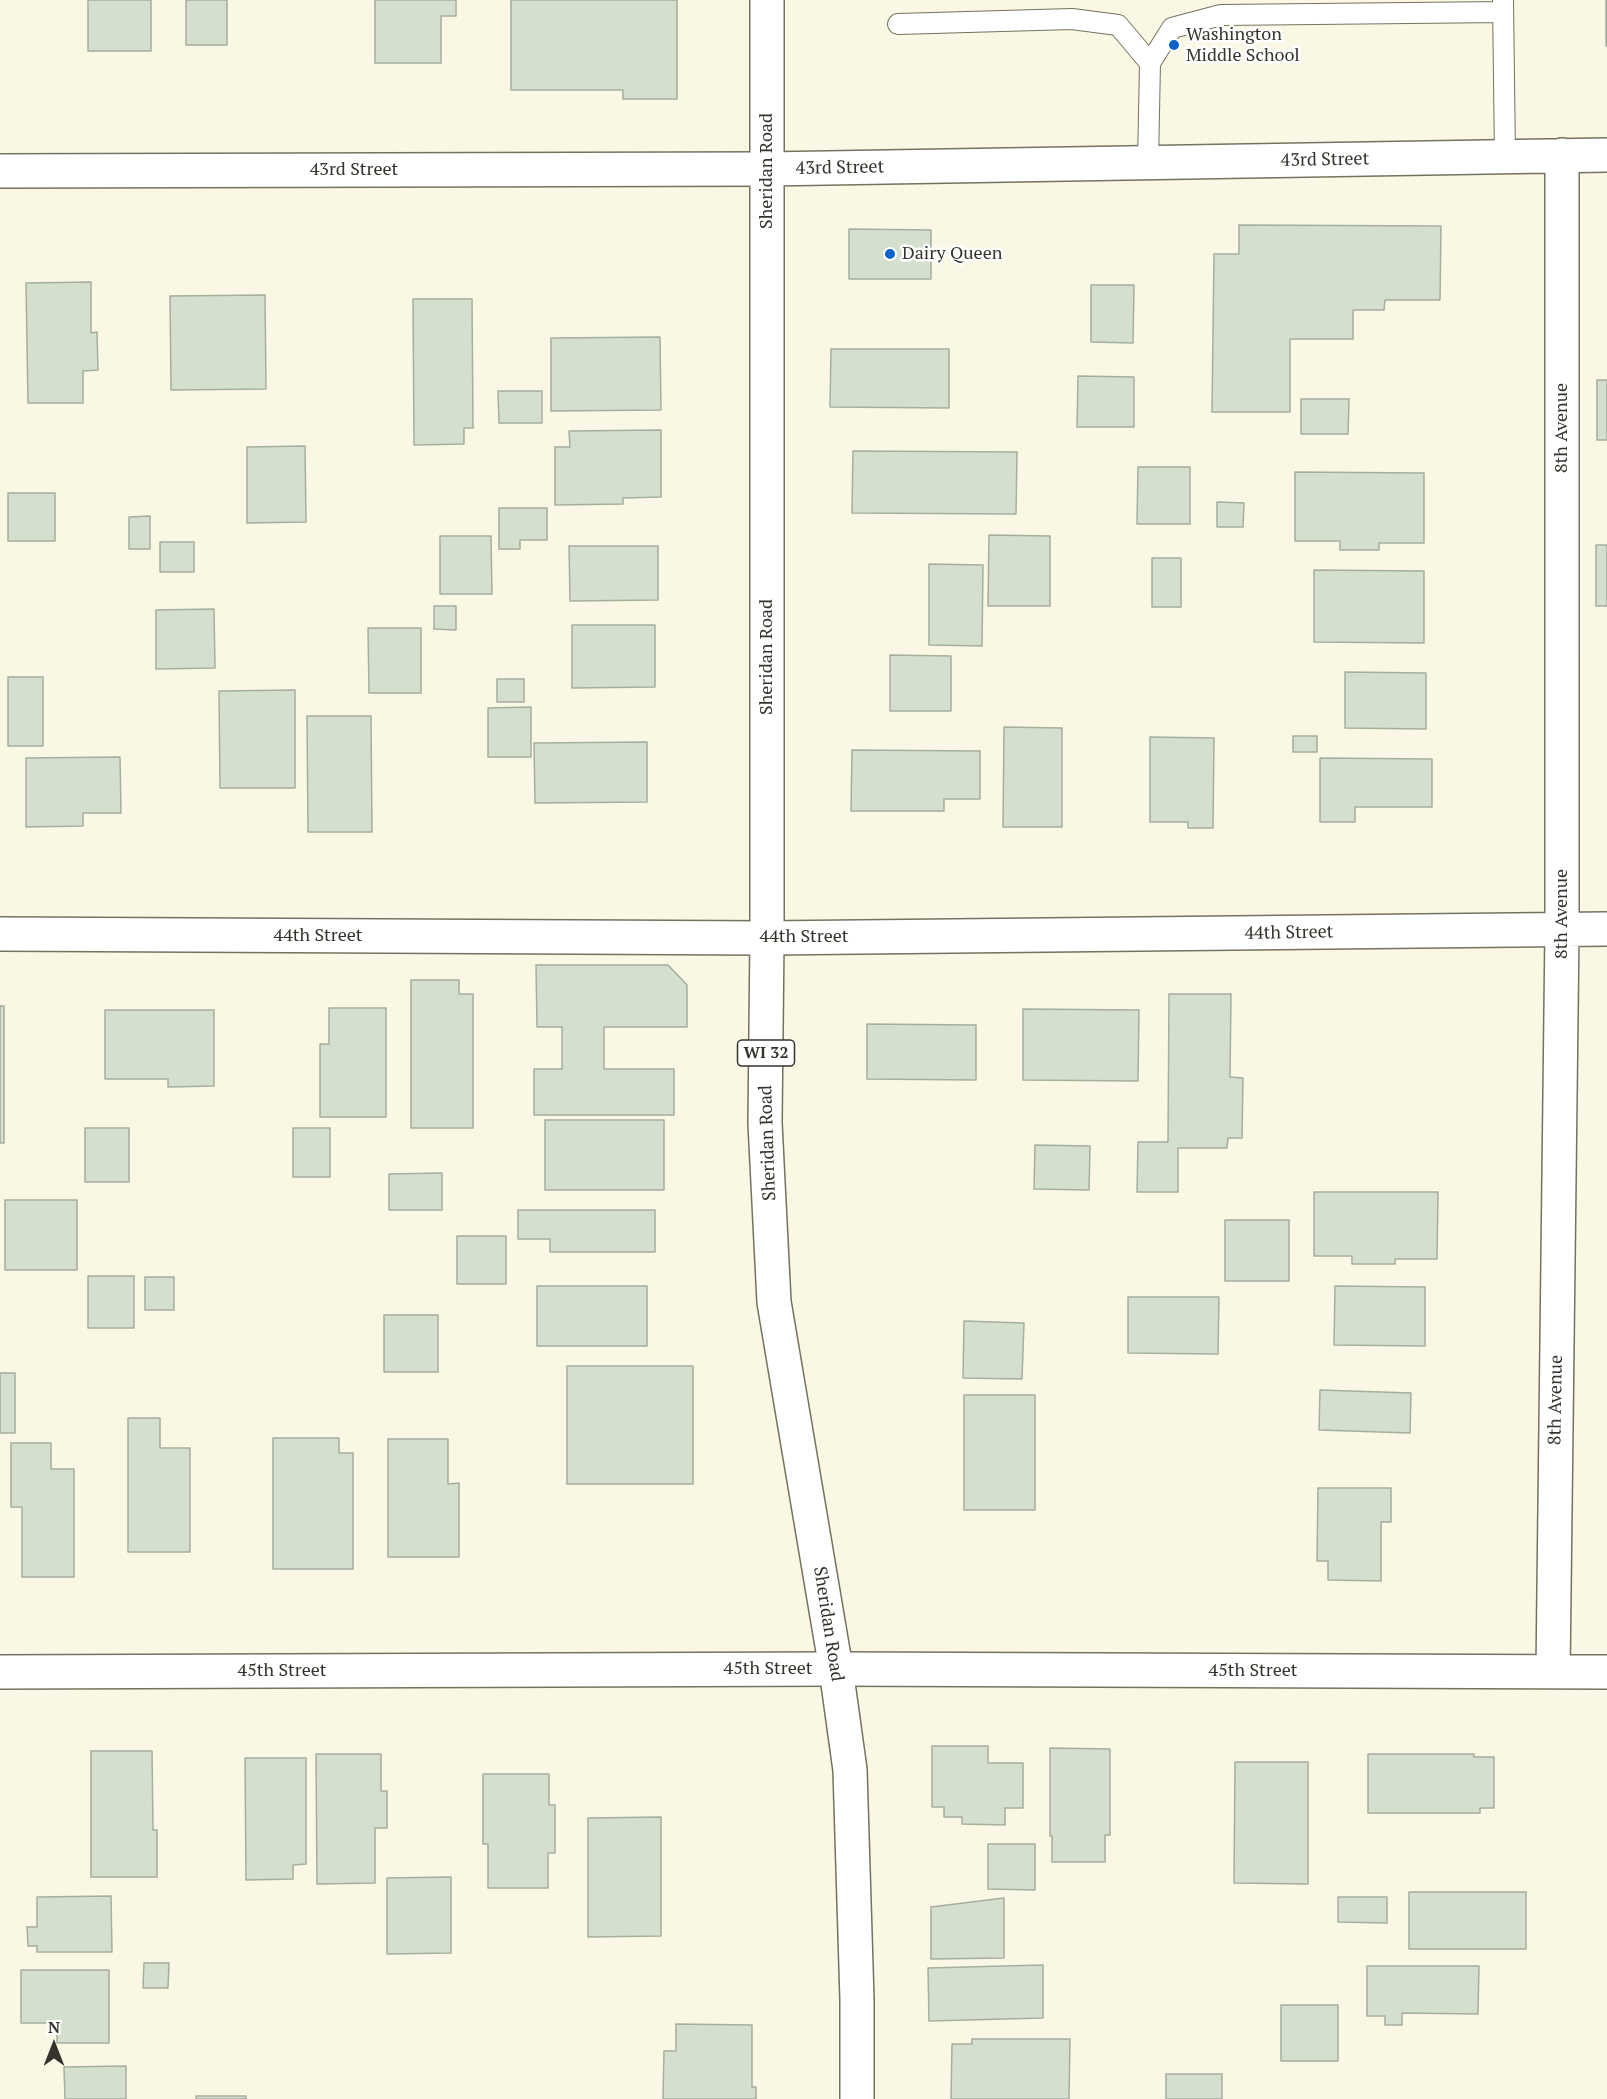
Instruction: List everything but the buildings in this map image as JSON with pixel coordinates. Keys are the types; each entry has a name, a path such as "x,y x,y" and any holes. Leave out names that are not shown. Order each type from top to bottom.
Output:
{"street":[{"name":"Sheridan Road","path":"767,0 765,1124 774,1302 836,1669 850,1770 857,2001 857,2099"},
{"name":"8th Avenue","path":"1553,1672 1562,930 1562,155"},
{"name":"43rd Street","path":"0,171 767,169 1607,155"},
{"name":"44th Street","path":"0,934 767,938 1607,929"},
{"name":"45th Street","path":"0,1672 836,1669 1607,1672"}],"lane":[{"path":"1148,162 1150,63 1172,28 1221,15 1503,6 1505,157"},
{"path":"898,24 1072,19 1118,25 1150,63"}],"place":[{"name":"Washington Middle School","path":"1174,45"},
{"name":"Dairy Queen","path":"890,254"}]}
